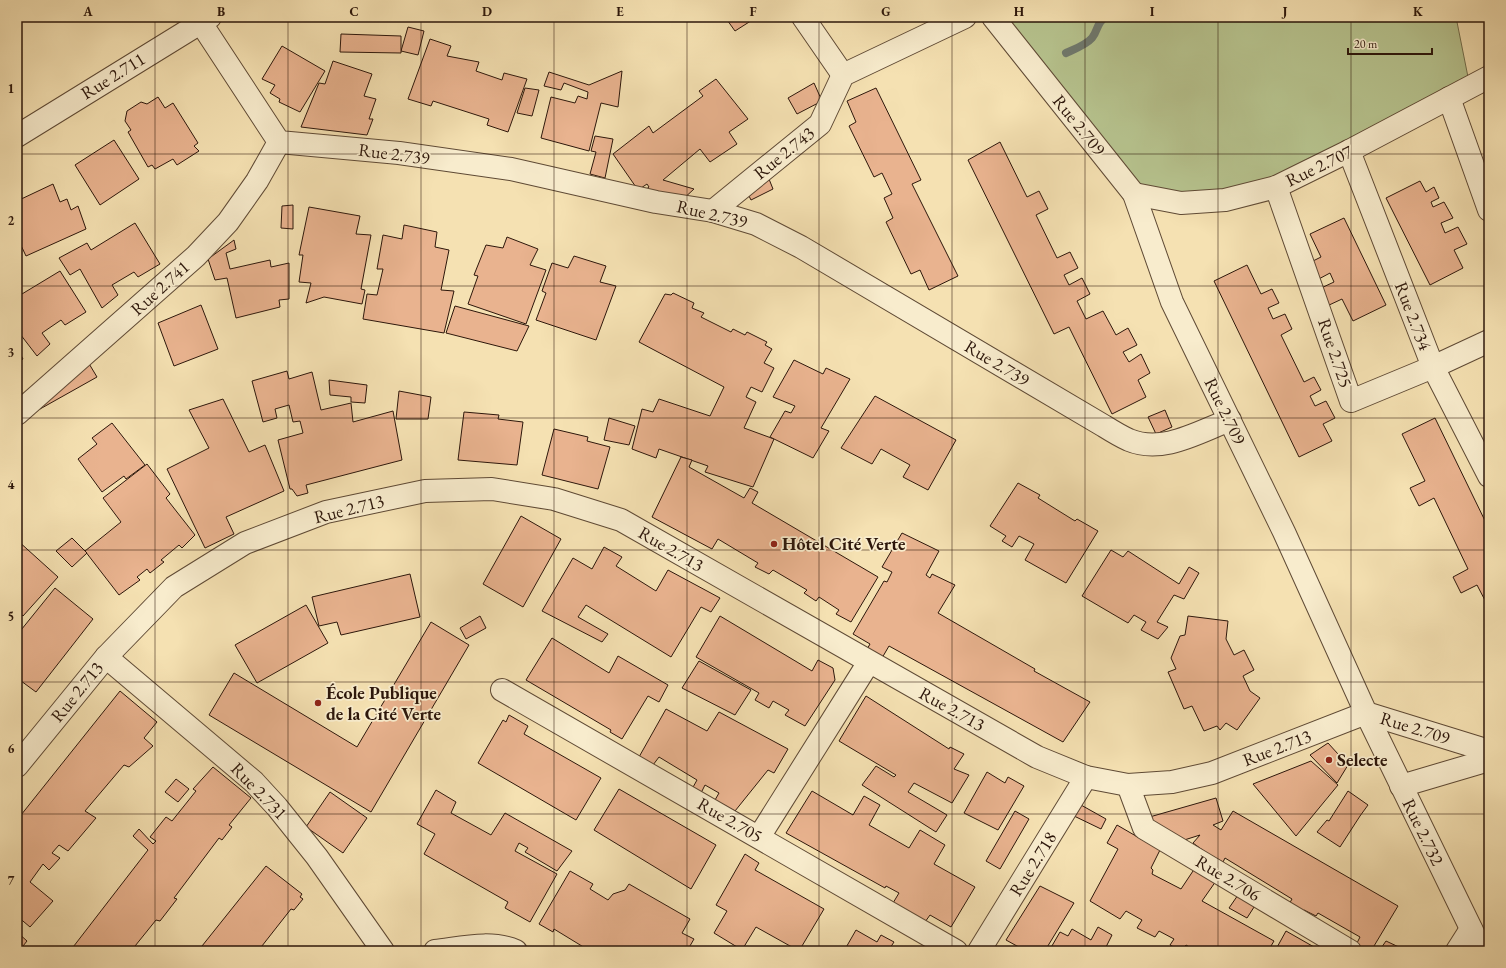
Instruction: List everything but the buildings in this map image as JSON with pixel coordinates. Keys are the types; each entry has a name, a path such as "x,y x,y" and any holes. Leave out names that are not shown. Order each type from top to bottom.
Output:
{"street":[{"path":"803,17 843,75 965,17"},
{"name":"Rue 2.709","path":"994,17 1134,194 1172,302 1284,532 1366,713 1489,751"},
{"path":"205,20 279,142"},
{"name":"Rue 2.711","path":"17,136 205,20"},
{"name":"Rue 2.743","path":"714,211 820,124 843,75"},
{"name":"Rue 2.707","path":"1134,194 1181,203 1225,200 1276,186 1349,151 1489,77"},
{"path":"1449,98 1489,210"},
{"name":"Rue 2.739","path":"279,142 399,153 511,169 656,202 714,211 756,224 801,247 1130,440 1151,445 1170,443 1230,420"},
{"name":"Rue 2.741","path":"17,414 196,256 228,222 257,181 279,142"},
{"name":"Rue 2.734","path":"1349,151 1433,367 1489,476"},
{"name":"Rue 2.725","path":"1276,186 1351,401 1433,367 1489,341"},
{"name":"Rue 2.713","path":"17,766 106,657 174,587 245,543 326,512 424,491 492,489 554,499 621,520 1037,757 1086,777 1128,786 1172,782 1212,772 1366,713"},
{"name":"Rue 2.731","path":"106,657 254,782 277,807 317,857 383,951"},
{"path":"760,837 869,662"},
{"name":"Rue 2.705","path":"502,690 956,951"},
{"name":"Rue 2.732","path":"1366,713 1482,951"},
{"name":"Rue 2.709","path":"1401,786 1489,760"},
{"name":"Rue 2.718","path":"979,951 1086,777"},
{"name":"Rue 2.706","path":"1128,786 1144,828 1350,951"},
{"path":"1457,951 1471,929"},
{"path":"435,951 485,945 512,949 516,951"}],"green space":[{"path":"993,17 1456,17 1470,87 1225,200 1134,194"}],"waterway":[{"path":"1066,53 1087,43 1094,35 1100,22 1105,17"}],"place":[{"name":"Hôtel Cité Verte","path":"774,544"},
{"name":"École Publique de la Cité Verte","path":"318,703"},
{"name":"Selecte","path":"1329,760"}]}
